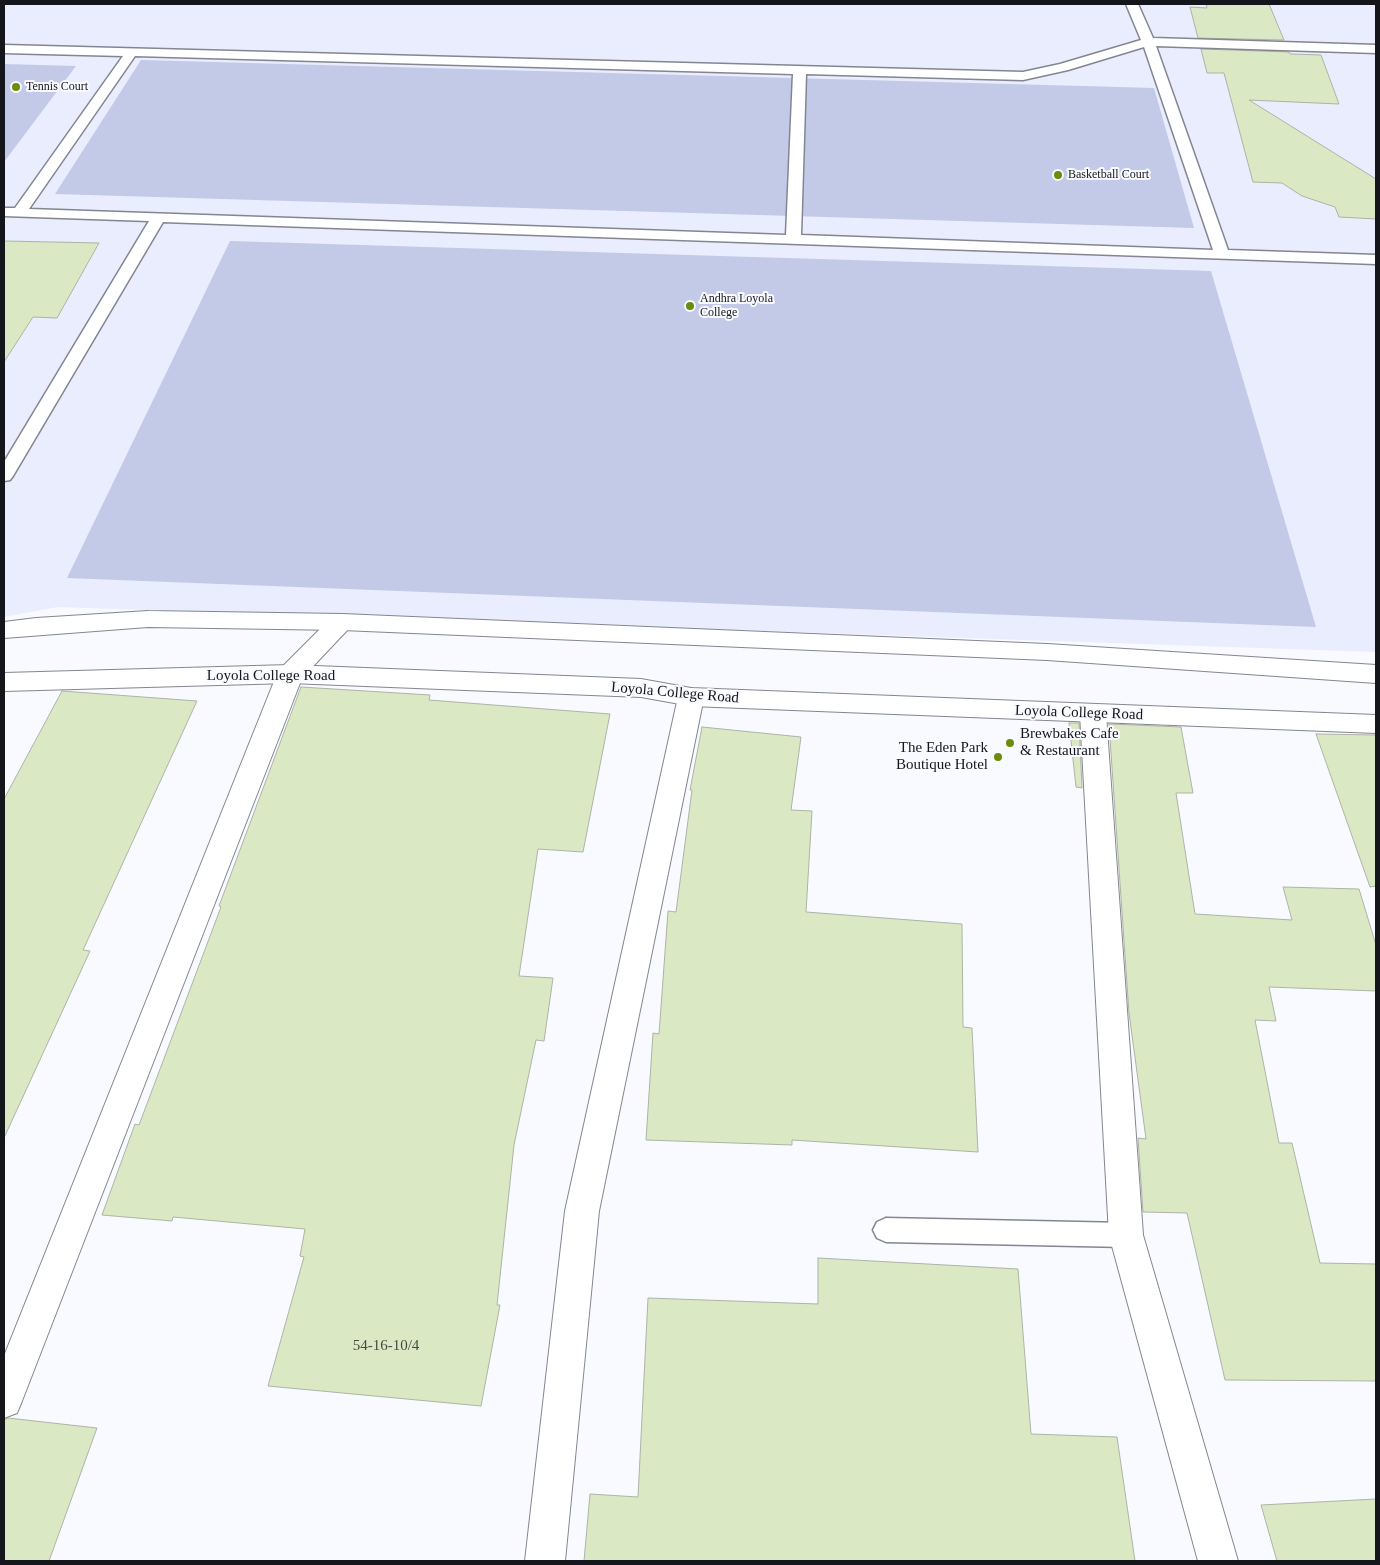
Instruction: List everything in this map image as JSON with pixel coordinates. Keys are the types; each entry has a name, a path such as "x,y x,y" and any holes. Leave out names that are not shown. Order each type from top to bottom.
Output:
{"street":[{"path":"4,630 36,626 148,619 342,622 1047,652 1376,674"},
{"path":"4,1401 290,674 342,622"},
{"name":"Loyola College Road","path":"4,682 290,674 641,688 691,697 1376,724"},
{"path":"545,1561 582,1211 691,697"},
{"path":"1093,714 1126,1235 1218,1561"}],"lane":[{"path":"1132,4 1148,42 1222,255"},
{"path":"4,49 1023,76 1071,65 1148,42 1376,49"},
{"path":"19,212 132,52"},
{"path":"792,240 800,70"},
{"path":"4,212 1376,260"},
{"path":"4,476 159,217"},
{"path":"886,1230 1126,1235"}],"shaded area":[{"name":"Andhra Loyola College","path":"4,4 1376,4 1376,652 58,607 4,617"},
{"path":"141,60 1154,88 1194,228 55,194"},
{"path":"4,64 76,66 4,162"},
{"path":"230,241 1211,271 1316,627 67,578"}],"building":[{"path":"1206,4 1269,4 1284,40 1198,38 1190,7 1207,8"},
{"path":"1201,49 1321,55 1339,104 1249,100 1376,179 1376,219 1339,217 1335,207 1302,196 1282,183 1253,182 1224,73 1207,73"},
{"path":"4,241 99,243 57,318 33,317 4,362"},
{"path":"301,687 430,695 429,700 610,714 583,852 538,849 519,976 553,978 544,1041 536,1040 514,1145 497,1305 500,1305 481,1406 268,1386 304,1257 300,1256 305,1229 173,1217 172,1221 102,1215 135,1124 139,1125"},
{"path":"62,691 197,701 83,950 90,951 4,1138 4,799"},
{"path":"1069,723 1079,723 1082,788 1076,787"},
{"path":"1109,724 1181,727 1193,793 1176,793 1195,914 1292,920 1283,887 1359,889 1376,945 1376,991 1269,987 1276,1021 1255,1020 1279,1143 1292,1143 1320,1263 1376,1264 1376,1381 1225,1380 1187,1213 1143,1212 1138,1138 1146,1139 1129,1013"},
{"path":"702,727 801,737 791,810 812,811 806,912 962,924 963,1027 972,1028 978,1152 792,1140 792,1145 646,1140 653,1033 659,1034 668,911 676,912 692,790 690,790"},
{"path":"1316,734 1376,735 1376,886 1370,887"},
{"path":"818,1258 1018,1269 1031,1434 1117,1437 1135,1561 584,1561 590,1494 638,1497 648,1298 818,1304"},
{"path":"8,1418 97,1428 49,1561 4,1561 4,1420"},
{"path":"1376,1499 1376,1561 1277,1561 1261,1505"}],"place":[{"name":"Tennis Court","path":"16,87"},
{"name":"Basketball Court","path":"1058,175"},
{"name":"Andhra Loyola College","path":"690,306"},
{"name":"Brewbakes Cafe & Restaurant","path":"1010,743"},
{"name":"The Eden Park Boutique Hotel","path":"998,757"}]}
